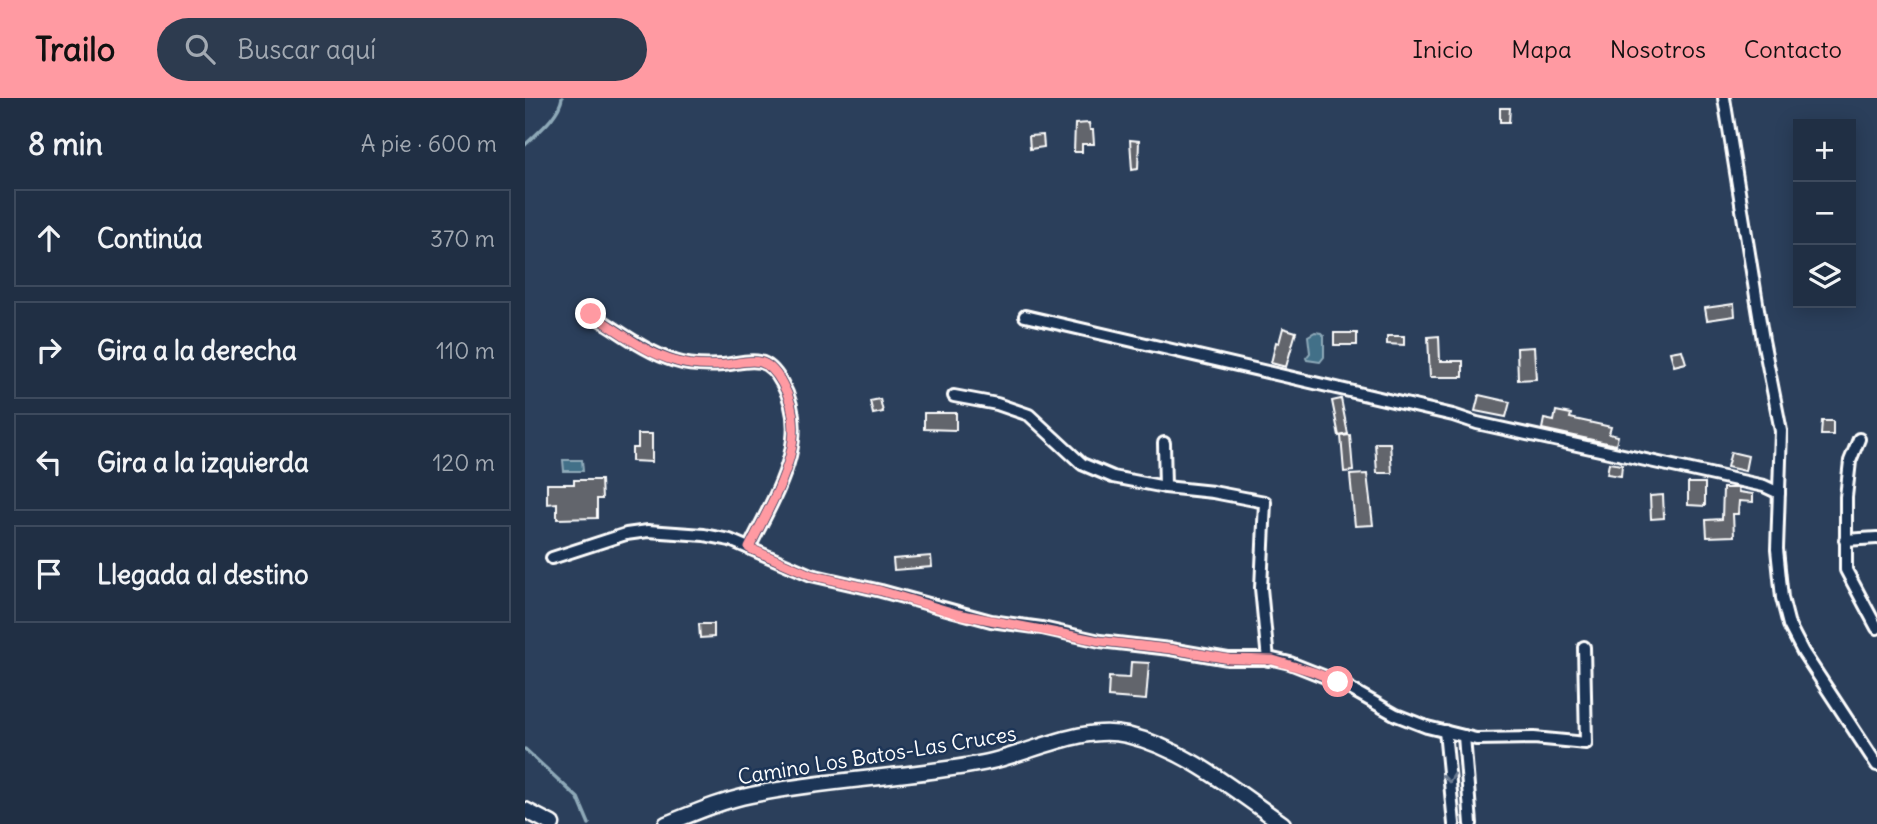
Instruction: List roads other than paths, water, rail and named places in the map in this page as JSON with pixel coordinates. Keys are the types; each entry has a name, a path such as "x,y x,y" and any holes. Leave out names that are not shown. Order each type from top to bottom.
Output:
{"street":[{"path":"1724,98 1763,340 1781,431 1777,549 1782,598 1789,625 1803,652 1877,765"},
{"path":"591,314 653,353 677,362 722,365 754,360 764,363 778,375 792,406 794,442 777,491 749,548"},
{"path":"1025,316 1453,415 1477,423 1764,486 1779,493"},
{"path":"954,396 997,404 1029,415 1082,464 1113,477 1265,502 1261,588 1268,660"},
{"path":"1859,439 1850,461 1846,497 1846,570 1877,628"},
{"path":"1164,443 1165,486"},
{"path":"552,558 626,534 648,531 704,535 730,540 811,575 991,621 1042,628 1100,641 1229,659 1290,663 1338,682 1396,715 1445,732 1476,739 1534,738 1586,743 1584,647"},
{"path":"1845,540 1877,538"},
{"path":"1445,732 1454,824"},
{"name":"Camino Los Batos-Las Cruces","path":"666,824 711,806 749,795 804,785 856,781 982,763 1095,733 1125,734 1156,744 1204,768 1283,824"},
{"path":"1464,736 1471,824"},
{"path":"525,810 552,824"}],"water":[{"path":"1315,332 1324,336 1324,357 1320,362 1306,358 1310,353 1308,336"},
{"path":"563,460 582,460 583,471 564,471"}],"waterway":[{"path":"525,145 552,117 562,98"},
{"path":"525,749 578,798 589,824"}]}
